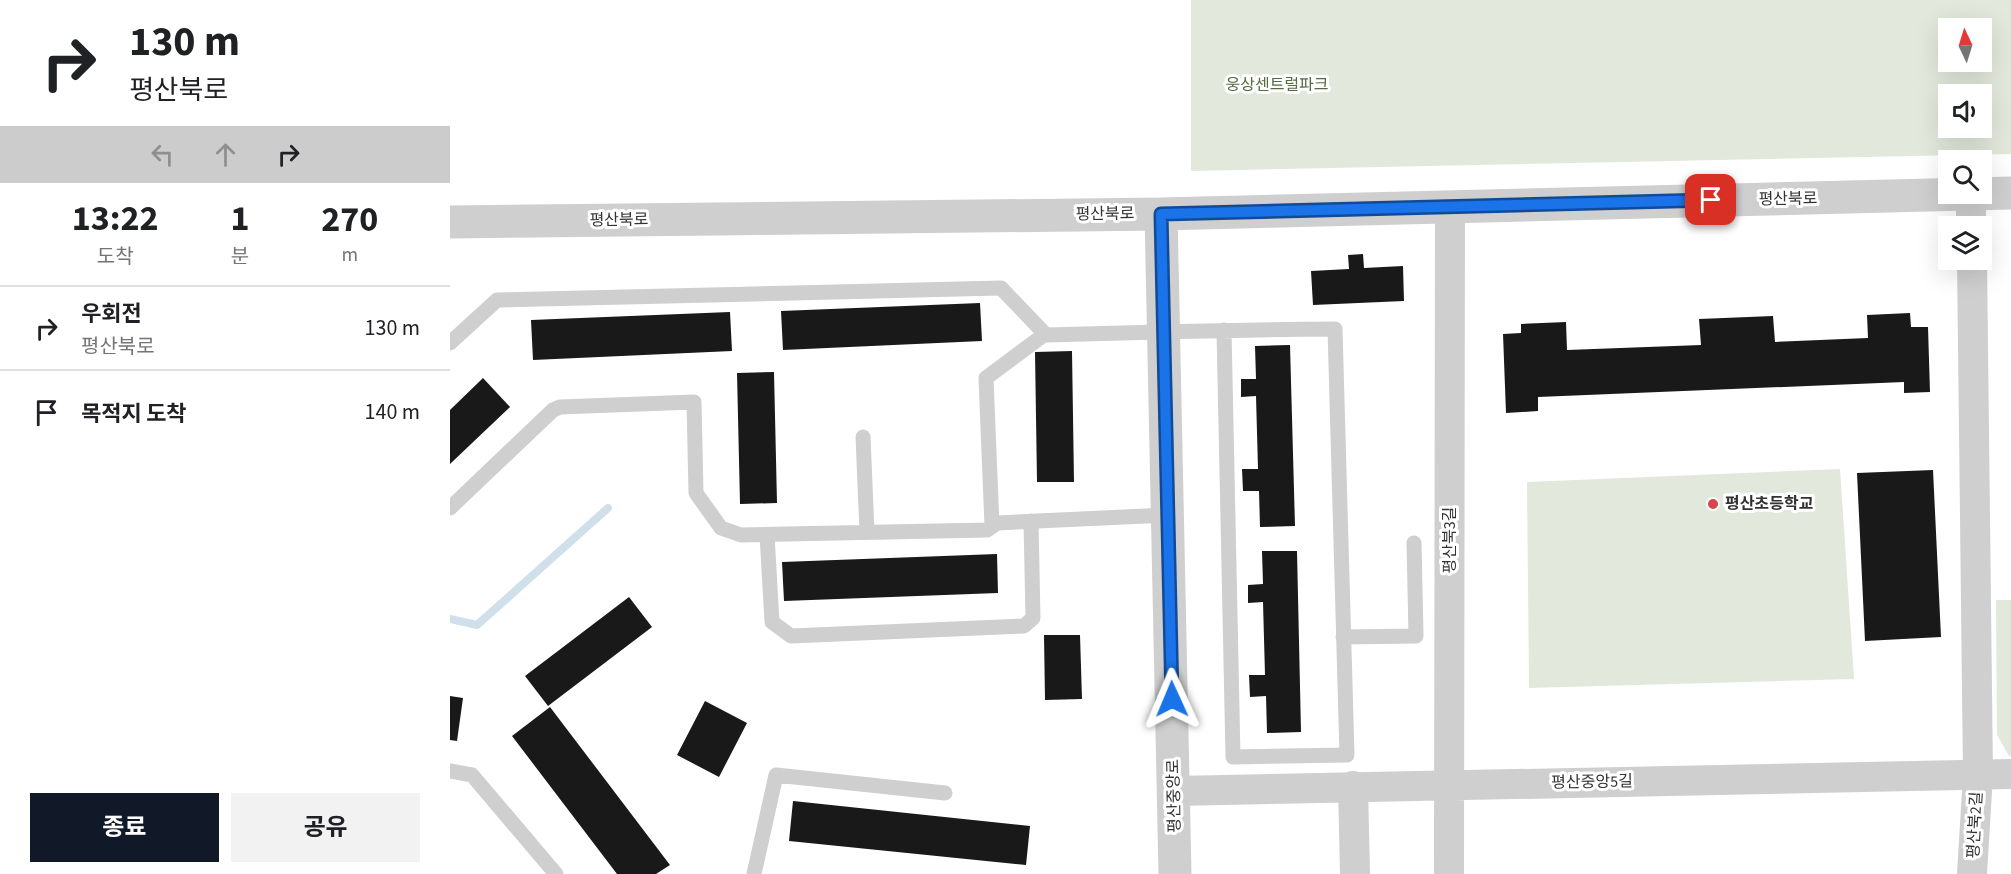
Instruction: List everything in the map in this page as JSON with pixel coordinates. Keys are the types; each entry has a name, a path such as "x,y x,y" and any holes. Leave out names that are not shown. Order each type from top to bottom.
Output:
{"street":[{"name":"평산북로","path":"450,222 1161,214 1450,206 1971,211 2011,193"},
{"name":"평산북3길","path":"1449,874 1450,206"},
{"name":"평산중앙로","path":"1161,214 1175,874"},
{"name":"평산북2길","path":"1972,270 1978,776 1972,874"},
{"name":"평산중앙5길","path":"1174,790 2011,774"},
{"path":"1353,786 1355,874"}],"lane":[{"path":"450,344 497,300 1002,288 1045,334"},
{"path":"992,526 986,378 1045,334 1163,331 1224,330 1335,329 1347,755 1233,757 1224,330"},
{"path":"450,508 553,410 560,406 694,402 696,493 721,528 741,535 987,530 997,522 1167,515"},
{"path":"863,437 867,532"},
{"path":"767,535 772,622 791,636 1024,626 1033,618 1031,521"},
{"path":"1343,637 1416,636 1414,543"},
{"path":"450,771 472,775 556,874"},
{"path":"754,874 776,775 945,794"}],"green space":[{"name":"웅상센트럴파크","path":"1191,0 2011,0 2011,154 1992,154 1992,150 1938,150 1938,156 1191,171"},
{"path":"1840,469 1854,679 1529,688 1527,482"},
{"path":"1996,600 2011,600 2011,756 1997,735"}],"building":[{"path":"1363,254 1364,268 1403,266 1404,301 1313,305 1311,271 1349,269 1348,255"},
{"path":"980,303 982,341 783,350 781,311"},
{"path":"730,312 732,351 533,360 531,320"},
{"path":"1910,313 1911,327 1928,327 1930,392 1904,393 1904,382 1538,397 1538,411 1506,413 1503,334 1521,333 1521,324 1566,322 1567,350 1701,345 1699,319 1773,316 1775,342 1868,338 1867,315"},
{"path":"1290,345 1295,526 1260,527 1259,491 1243,491 1242,469 1258,469 1256,396 1241,397 1241,379 1256,379 1255,346"},
{"path":"1072,351 1074,482 1037,482 1035,352"},
{"path":"774,372 777,503 740,504 737,373"},
{"path":"483,378 510,407 450,464 450,410"},
{"path":"1933,470 1941,637 1865,641 1857,473"},
{"path":"1262,551 1297,551 1301,732 1267,733 1266,696 1250,697 1249,675 1265,675 1263,602 1248,603 1248,585 1263,584"},
{"path":"997,554 998,593 784,601 782,562"},
{"path":"629,597 652,627 548,706 525,676"},
{"path":"1044,635 1080,635 1082,699 1045,700"},
{"path":"450,696 463,698 457,741 450,740"},
{"path":"705,701 747,723 719,777 677,755"},
{"path":"550,707 670,865 656,874 617,874 512,736"},
{"path":"793,801 1030,826 1026,865 789,841"}],"waterway":[{"path":"450,619 477,625 608,508"}],"place":[{"name":"평산초등학교","path":"1713,504"}],"route":[{"path":"1172,699 1161,214 1711,200"}]}
